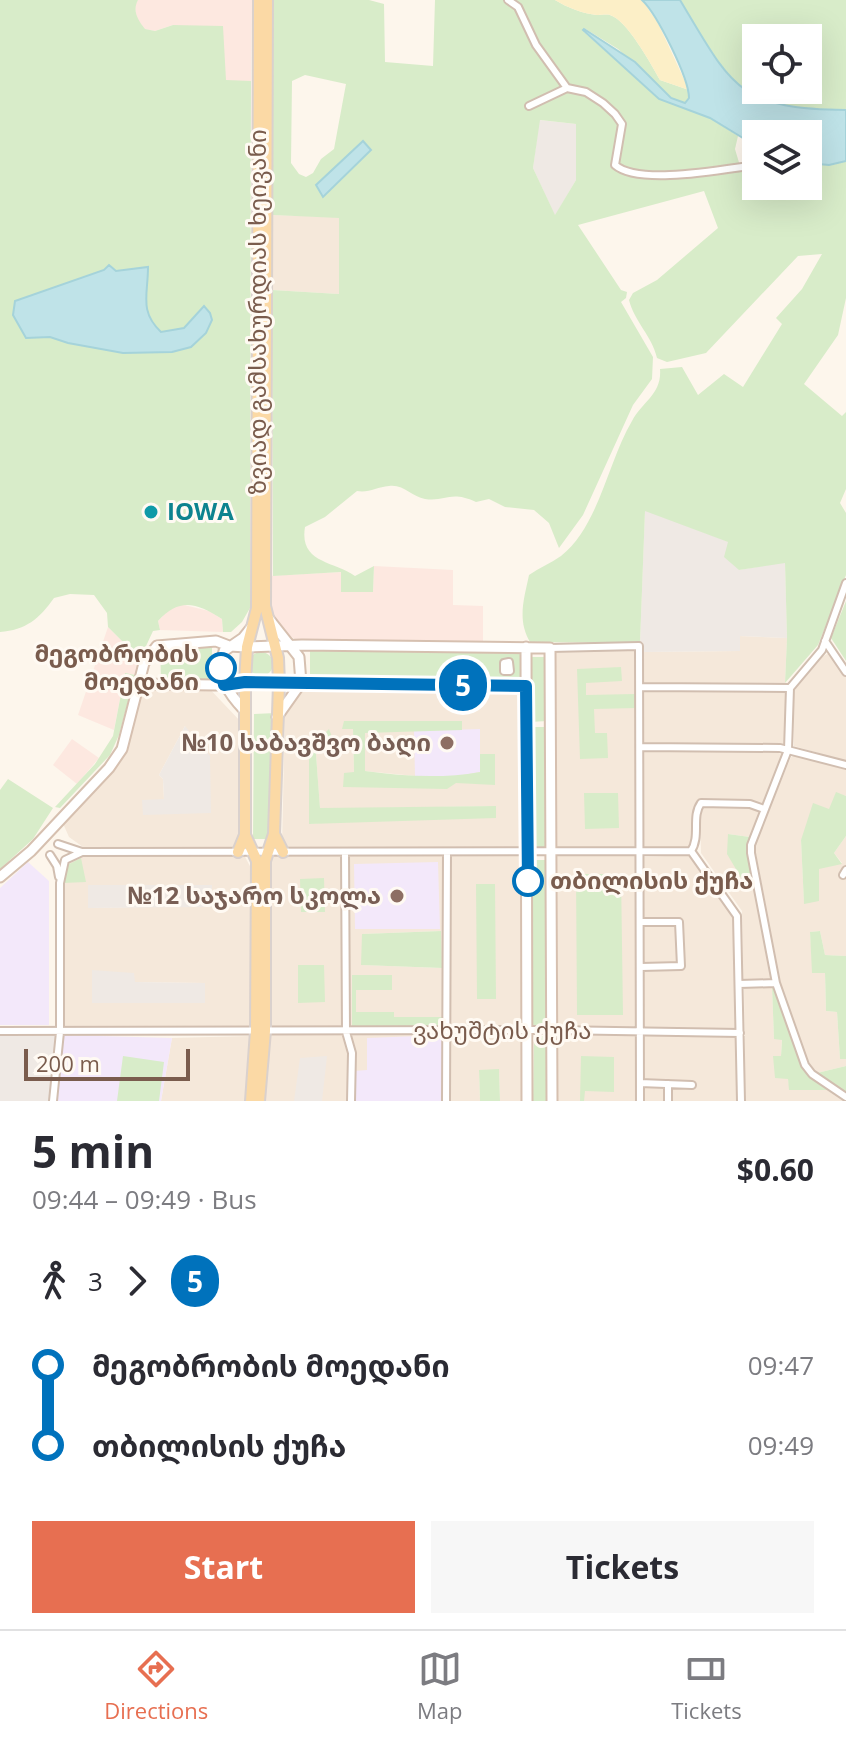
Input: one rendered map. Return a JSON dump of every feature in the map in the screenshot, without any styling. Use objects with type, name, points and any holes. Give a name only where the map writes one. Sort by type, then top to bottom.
[{"type":"main road","name":"ზვიად გამსახურდიას ხეივანი","points":[[259,0],[267,615],[279,684],[274,834]]},
{"type":"main road","name":"ზვიად გამსახურდიას ხეივანი","points":[[262,340],[267,0]]},
{"type":"main road","name":"ზვიად გამსახურდიას ხეივანი","points":[[245,835],[245,682],[247,647],[257,608],[262,367]]},
{"type":"main road","points":[[267,615],[299,657],[301,683],[277,717]]},
{"type":"main road","points":[[245,711],[224,685],[222,659],[224,651],[243,638],[254,624]]},
{"type":"main road","points":[[0,877],[31,851],[98,781],[122,749],[144,663],[157,646],[216,641],[229,646],[247,647],[550,648],[552,1101]]},
{"type":"main road","points":[[526,647],[527,1101]]},
{"type":"main road","points":[[137,684],[224,685],[245,682],[526,686]]},
{"type":"main road","points":[[259,1101],[265,870],[267,852],[274,834]]},
{"type":"main road","points":[[274,834],[283,852]]},
{"type":"main road","points":[[238,852],[245,835]]},
{"type":"main road","points":[[245,835],[257,861],[260,1031],[251,1101]]},
{"type":"street","points":[[508,0],[518,7],[536,45],[567,88]]},
{"type":"street","points":[[529,106],[567,88],[586,92],[615,114],[622,124],[615,165],[622,170],[660,174],[742,166]]},
{"type":"street","points":[[846,583],[822,650],[790,688],[788,750],[751,845],[776,983],[809,1071],[846,1097]]},
{"type":"street","points":[[825,641],[846,672]]},
{"type":"street","points":[[550,648],[639,646],[640,1101]]},
{"type":"street","points":[[640,687],[790,688]]},
{"type":"street","points":[[640,747],[788,750],[846,765]]},
{"type":"street","points":[[691,851],[697,842],[696,813],[701,803],[750,804],[764,809]]},
{"type":"street","points":[[59,819],[61,845]]},
{"type":"street","points":[[53,1101],[60,1032],[60,883],[68,850],[61,845]]},
{"type":"street","points":[[60,883],[51,849],[61,845],[82,852],[691,851]]},
{"type":"street","points":[[31,851],[66,859],[82,852]]},
{"type":"street","points":[[691,851],[737,916],[741,1101]]},
{"type":"street","points":[[345,852],[346,1032],[352,1053],[351,1101]]},
{"type":"street","points":[[446,1101],[447,852]]},
{"type":"street","points":[[641,922],[679,922],[681,966],[641,967]]},
{"type":"street","points":[[739,984],[776,983]]},
{"type":"street","name":"ვახუშტის ქუჩა","points":[[0,1031],[553,1030],[740,1033]]},
{"type":"street","points":[[640,1083],[692,1085]]},
{"type":"street","points":[[668,1084],[668,1101]]},
{"type":"shaded area","points":[[138,0],[252,0],[251,81],[226,81],[173,25],[155,31],[144,29],[136,19],[135,5]]},
{"type":"shaded area","points":[[539,120],[576,124],[576,180],[555,216],[533,168]]},
{"type":"shaded area","points":[[273,215],[339,217],[339,294],[272,290]]},
{"type":"shaded area","points":[[645,510],[729,542],[739,570],[785,562],[787,638],[740,636],[740,651],[644,652],[643,642],[640,643]]},
{"type":"shaded area","points":[[374,566],[453,570],[453,605],[483,606],[483,643],[299,641],[287,635],[274,621],[267,602],[266,576],[342,572],[341,592],[373,592]]},
{"type":"shaded area","points":[[180,604],[209,611],[222,619],[223,632],[160,630],[158,621],[170,608]]},
{"type":"shaded area","points":[[108,627],[140,659],[135,675],[125,673],[114,730],[78,715]]},
{"type":"shaded area","points":[[739,636],[787,638],[785,683],[644,683],[644,652],[739,651]]},
{"type":"shaded area","points":[[635,648],[638,653],[636,1101],[555,1101],[554,649]]},
{"type":"shaded area","points":[[827,654],[834,654],[846,673],[846,761],[794,746],[793,698],[796,687]]},
{"type":"shaded area","points":[[205,684],[241,722],[240,844],[236,848],[83,847],[69,837],[61,819],[110,771],[139,686]],"holes":[[[185,726],[211,813],[164,800],[163,779],[159,775]]]},
{"type":"shaded area","points":[[307,686],[516,687],[525,696],[526,1101],[500,1101],[499,1070],[479,1070],[480,1101],[443,1101],[443,1036],[367,1070],[353,1101],[262,1101],[266,865],[282,846],[285,714]],"holes":[[[353,728],[461,730],[365,732],[364,771],[452,777],[495,784],[354,773]],[[334,742],[316,754],[320,809],[495,806],[310,824],[309,749]],[[440,931],[441,968],[362,965],[363,934]],[[352,975],[392,990],[356,990],[356,1012],[393,1012],[394,1017],[441,1017],[442,1026],[353,1027]]]},
{"type":"shaded area","points":[[786,687],[786,746],[642,746],[642,688]]},
{"type":"shaded area","points":[[185,726],[210,756],[211,813],[143,815],[142,800],[164,799],[163,779],[159,775]]},
{"type":"shaded area","name":"№10 საბავშვო ბაღი","points":[[480,729],[480,772],[452,777],[415,776],[414,731]]},
{"type":"shaded area","points":[[72,739],[99,758],[77,784],[53,765]]},
{"type":"shaded area","points":[[644,750],[768,751],[783,754],[762,807],[695,804],[695,842],[690,848],[644,848]]},
{"type":"shaded area","points":[[796,755],[846,770],[846,796],[836,793],[830,809],[801,840],[804,903],[818,868],[842,863],[834,853],[846,836],[846,956],[825,955],[820,931],[810,932],[813,973],[825,973],[826,1011],[837,1012],[840,1059],[846,1059],[846,1066],[817,1073],[810,1069],[780,982],[756,854],[756,841],[791,757]]},
{"type":"shaded area","points":[[705,807],[748,807],[760,811],[750,837],[728,834],[753,879],[772,976],[768,981],[743,982],[742,911],[701,853],[700,811]]},
{"type":"shaded area","points":[[84,854],[244,855],[252,870],[253,1024],[249,1029],[65,1029],[61,1026],[62,883],[65,866]],"holes":[[[88,885],[212,906],[89,908]],[[92,971],[134,982],[205,983],[93,1003]]]},
{"type":"shaded area","points":[[691,855],[735,917],[737,1029],[642,1028],[643,857]]},
{"type":"shaded area","points":[[28,862],[49,881],[49,1025],[0,1025],[0,888]]},
{"type":"shaded area","name":"№12 საჯარო სკოლა","points":[[438,862],[440,929],[355,929],[354,864]]},
{"type":"shaded area","points":[[88,885],[212,885],[212,907],[88,908]]},
{"type":"shaded area","points":[[92,970],[134,973],[135,982],[205,983],[205,1003],[92,1003]]},
{"type":"shaded area","points":[[772,987],[774,1039],[782,1039],[781,1056],[774,1056],[788,1079],[790,1090],[832,1090],[843,1097],[843,1101],[745,1101],[744,988]]},
{"type":"shaded area","points":[[64,1035],[172,1038],[161,1101],[55,1101]]},
{"type":"shaded area","points":[[443,1035],[443,1101],[354,1101],[354,1071],[367,1070],[367,1038]]},
{"type":"shaded area","points":[[642,1035],[737,1036],[738,1101],[642,1101]]},
{"type":"shaded area","points":[[0,1036],[57,1036],[50,1101],[0,1101]]},
{"type":"shaded area","points":[[172,1038],[253,1038],[249,1101],[161,1101]]},
{"type":"shaded area","points":[[327,1056],[322,1101],[294,1101],[300,1058]]},
{"type":"green space","points":[[0,0],[138,0],[136,12],[145,29],[155,31],[173,25],[223,26],[226,80],[251,81],[250,608],[242,622],[231,632],[223,632],[222,619],[204,609],[188,605],[173,609],[158,621],[160,630],[153,631],[140,659],[108,627],[107,613],[94,595],[70,594],[54,598],[31,622],[0,632]],"holes":[[[109,266],[116,271],[148,267],[147,310],[161,332],[184,328],[204,307],[172,352],[68,343],[50,337],[29,295],[41,294]]]},
{"type":"green space","points":[[273,0],[369,0],[384,4],[385,62],[433,66],[435,0],[555,0],[586,13],[610,15],[631,34],[660,80],[689,90],[688,102],[682,104],[671,98],[618,49],[584,28],[584,32],[659,99],[710,118],[738,136],[735,149],[742,166],[742,200],[822,200],[822,164],[846,161],[846,298],[838,335],[804,384],[842,416],[846,412],[846,489],[840,503],[846,513],[846,575],[818,645],[785,683],[785,563],[739,570],[724,557],[728,542],[645,511],[640,643],[530,642],[524,626],[524,601],[529,575],[561,556],[585,528],[624,437],[636,414],[658,385],[660,369],[682,367],[698,395],[724,374],[743,387],[782,324],[776,318],[802,289],[822,254],[798,256],[706,353],[667,362],[657,358],[629,300],[633,293],[657,280],[718,228],[704,191],[578,225],[621,290],[627,292],[621,302],[653,357],[652,379],[633,405],[583,515],[559,548],[549,523],[534,510],[505,507],[489,499],[476,502],[460,497],[425,499],[394,486],[357,491],[325,517],[305,527],[307,548],[320,559],[355,576],[374,566],[373,592],[341,592],[341,572],[273,576],[272,290],[339,294],[339,218],[273,215]],"holes":[[[305,75],[346,84],[334,149],[321,159],[313,173],[306,177],[299,174],[291,163],[292,81]],[[540,120],[576,124],[576,180],[555,215],[533,168]]]},
{"type":"green space","points":[[680,0],[846,0],[846,110],[779,104],[822,104],[822,24],[742,24],[742,87],[712,54]]},
{"type":"green space","points":[[846,601],[846,661],[831,638]]},
{"type":"green space","points":[[160,646],[212,646],[212,679],[161,680]]},
{"type":"green space","points":[[310,650],[522,651],[523,683],[310,682]]},
{"type":"green space","points":[[256,652],[266,652],[273,659],[273,669],[266,676],[256,676],[249,669],[249,659]]},
{"type":"green space","points":[[528,657],[547,657],[548,721],[529,722]]},
{"type":"green space","points":[[621,667],[622,681],[586,683],[586,695],[635,694],[636,708],[594,709],[595,733],[607,733],[608,758],[580,759],[577,669]]},
{"type":"green space","points":[[125,673],[135,675],[119,735],[110,755],[60,808],[55,807],[95,764],[113,736]]},
{"type":"green space","points":[[276,713],[272,839],[253,839],[254,714]]},
{"type":"green space","points":[[344,721],[462,721],[462,730],[365,733],[365,771],[451,776],[480,772],[480,754],[495,754],[495,785],[456,783],[447,789],[343,787],[344,773],[354,772],[353,729],[342,729]]},
{"type":"green space","points":[[530,727],[547,727],[548,847],[530,847]]},
{"type":"green space","points":[[329,729],[334,742],[316,754],[320,808],[496,806],[496,818],[309,824],[309,749]]},
{"type":"green space","points":[[8,779],[53,808],[33,839],[0,869],[0,790]]},
{"type":"green space","points":[[836,792],[846,796],[846,836],[834,853],[842,864],[819,869],[819,901],[804,904],[801,840],[813,803],[829,809]]},
{"type":"green space","points":[[584,793],[618,793],[619,828],[585,829]]},
{"type":"green space","points":[[728,834],[750,837],[748,851],[753,879],[743,881],[727,854]]},
{"type":"green space","points":[[81,858],[86,882],[63,883],[67,865]]},
{"type":"green space","points":[[531,860],[548,860],[548,1026],[532,1026]]},
{"type":"green space","points":[[576,874],[621,874],[623,1015],[577,1015]]},
{"type":"green space","points":[[324,878],[325,912],[301,912],[300,879]]},
{"type":"green space","points":[[476,884],[495,884],[496,999],[477,999]]},
{"type":"green space","points":[[441,931],[442,968],[361,965],[362,934]]},
{"type":"green space","points":[[820,931],[825,955],[846,956],[846,1059],[840,1059],[837,1012],[826,1011],[825,973],[812,973],[810,932]]},
{"type":"green space","points":[[298,965],[324,965],[325,1002],[298,1003]]},
{"type":"green space","points":[[352,975],[392,975],[392,990],[356,990],[356,1012],[394,1012],[394,1017],[442,1017],[442,1027],[352,1027]]},
{"type":"green space","points":[[776,986],[809,1075],[832,1090],[789,1090],[788,1079],[775,1078],[773,1056],[781,1056],[782,1040],[774,1039],[772,987]]},
{"type":"green space","points":[[534,1036],[548,1036],[548,1101],[533,1101]]},
{"type":"green space","points":[[123,1056],[164,1062],[159,1101],[117,1101]]},
{"type":"green space","points":[[581,1056],[614,1057],[614,1092],[585,1091],[584,1101],[580,1101]]},
{"type":"green space","points":[[846,1066],[846,1094],[817,1073]]},
{"type":"green space","points":[[499,1069],[500,1101],[480,1101],[479,1070]]},
{"type":"sand","points":[[555,0],[642,0],[658,23],[689,90],[660,80],[638,43],[617,19],[581,12]]},
{"type":"water","points":[[642,0],[680,0],[713,54],[742,87],[742,104],[846,110],[846,161],[822,164],[822,120],[742,120],[742,137],[710,118],[659,99],[583,30],[635,62],[671,98],[685,103],[689,98],[688,89],[678,62]]},
{"type":"water","points":[[363,141],[371,150],[323,197],[316,185]]},
{"type":"water","points":[[109,265],[116,271],[148,267],[147,310],[161,332],[184,328],[204,306],[212,320],[206,333],[191,347],[172,352],[123,353],[50,337],[26,338],[13,315],[15,301],[104,270]]},
{"type":"bus line","name":"5","points":[[221,668],[224,685],[245,682],[526,686],[528,881]]},
{"type":"place","name":"IOWA","points":[[151,512]]},
{"type":"place","name":"მეგობრობის მოედანი","points":[[221,668]]},
{"type":"place","name":"№10 საბავშვო ბაღი","points":[[447,743]]},
{"type":"place","name":"თბილისის ქუჩა","points":[[528,881]]},
{"type":"place","name":"№12 საჯარო სკოლა","points":[[397,896]]}]
